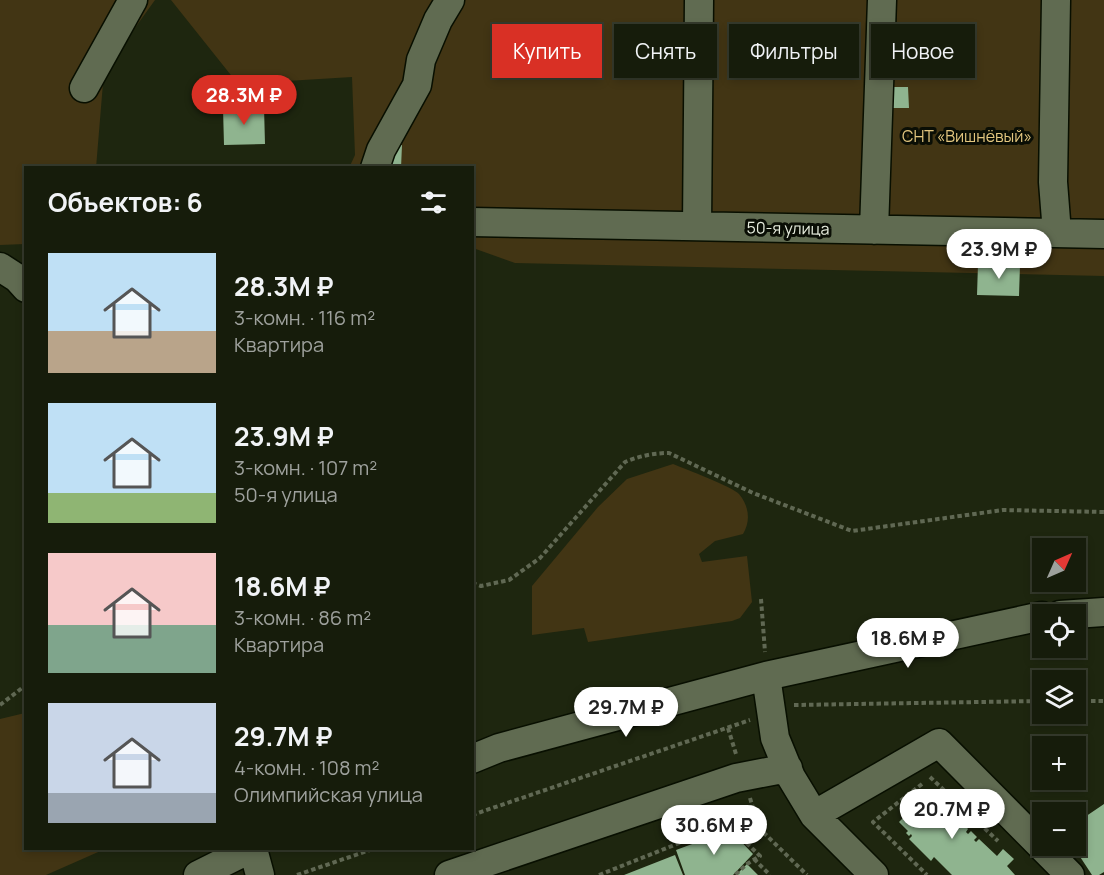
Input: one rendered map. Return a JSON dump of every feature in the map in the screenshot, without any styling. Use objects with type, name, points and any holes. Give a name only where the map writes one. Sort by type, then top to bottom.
[{"type":"street","points":[[84,88],[133,0]]},
{"type":"street","points":[[376,166],[381,150],[417,85],[421,60],[438,20],[450,0]]},
{"type":"street","points":[[697,226],[699,0]]},
{"type":"street","points":[[874,230],[882,0]]},
{"type":"street","points":[[1056,0],[1053,182],[1057,233]]},
{"type":"street","name":"50-я улица","points":[[474,222],[1104,234]]},
{"type":"street","points":[[0,267],[17,278],[24,286]]},
{"type":"street","points":[[1086,613],[1104,612]]},
{"type":"street","points":[[474,758],[499,748],[766,676],[1032,618]]},
{"type":"street","points":[[766,676],[775,738],[791,777],[814,815],[874,875]]},
{"type":"street","points":[[814,815],[939,742],[1070,875]]},
{"type":"street","points":[[449,875],[736,778],[788,768]]},
{"type":"street","points":[[198,875],[249,850]]},
{"type":"street","points":[[251,850],[260,875]]},
{"type":"path","points":[[474,584],[481,586],[509,580],[540,558],[625,462],[657,453],[669,453],[753,493],[852,531],[1003,510],[1104,512]]},
{"type":"path","points":[[761,599],[766,676]]},
{"type":"path","points":[[0,705],[24,687]]},
{"type":"path","points":[[1086,701],[1104,701]]},
{"type":"path","points":[[728,728],[759,828],[807,875]]},
{"type":"path","points":[[927,875],[873,822],[931,777],[996,838]]},
{"type":"path","points":[[599,875],[727,824],[760,856],[735,875]]},
{"type":"path","points":[[297,875],[370,850]]},
{"type":"path","points":[[754,859],[770,875]]},
{"type":"green space","points":[[0,0],[155,0],[104,71],[96,166],[24,166],[24,244],[0,245]]},
{"type":"green space","name":"СНТ «Вишнёвый»","points":[[171,0],[1104,0],[1104,276],[515,263],[474,248],[474,166],[350,166],[355,155],[352,77],[238,84]]},
{"type":"green space","points":[[673,464],[735,491],[745,503],[748,519],[743,534],[715,541],[699,554],[702,562],[747,556],[752,602],[740,618],[588,642],[584,628],[532,635],[532,586],[598,507],[627,479]]},
{"type":"green space","points":[[24,713],[24,850],[103,850],[46,875],[0,875],[0,719]]},
{"type":"building","points":[[889,87],[908,87],[909,108],[889,108]]},
{"type":"building","points":[[264,107],[265,144],[224,145],[223,108]]},
{"type":"building","points":[[388,144],[402,145],[401,166],[387,166]]},
{"type":"building","points":[[978,264],[1020,265],[1019,296],[977,295]]},
{"type":"building","points":[[928,793],[935,801],[937,798],[949,808],[955,801],[966,811],[959,818],[968,829],[966,832],[968,834],[971,831],[977,837],[974,840],[976,842],[979,839],[997,856],[1003,849],[1014,859],[1007,866],[1015,875],[952,875],[934,857],[931,861],[909,839],[911,834],[909,836],[906,833],[908,831],[899,822]]},
{"type":"building","points":[[1104,804],[1104,872],[1099,875],[1092,875],[1080,856],[1086,856],[1086,816]]},
{"type":"building","points":[[730,830],[753,854],[733,875],[685,875],[676,850]]},
{"type":"building","points":[[675,855],[683,875],[624,875]]},
{"type":"building","points":[[747,864],[758,875],[736,875]]}]
